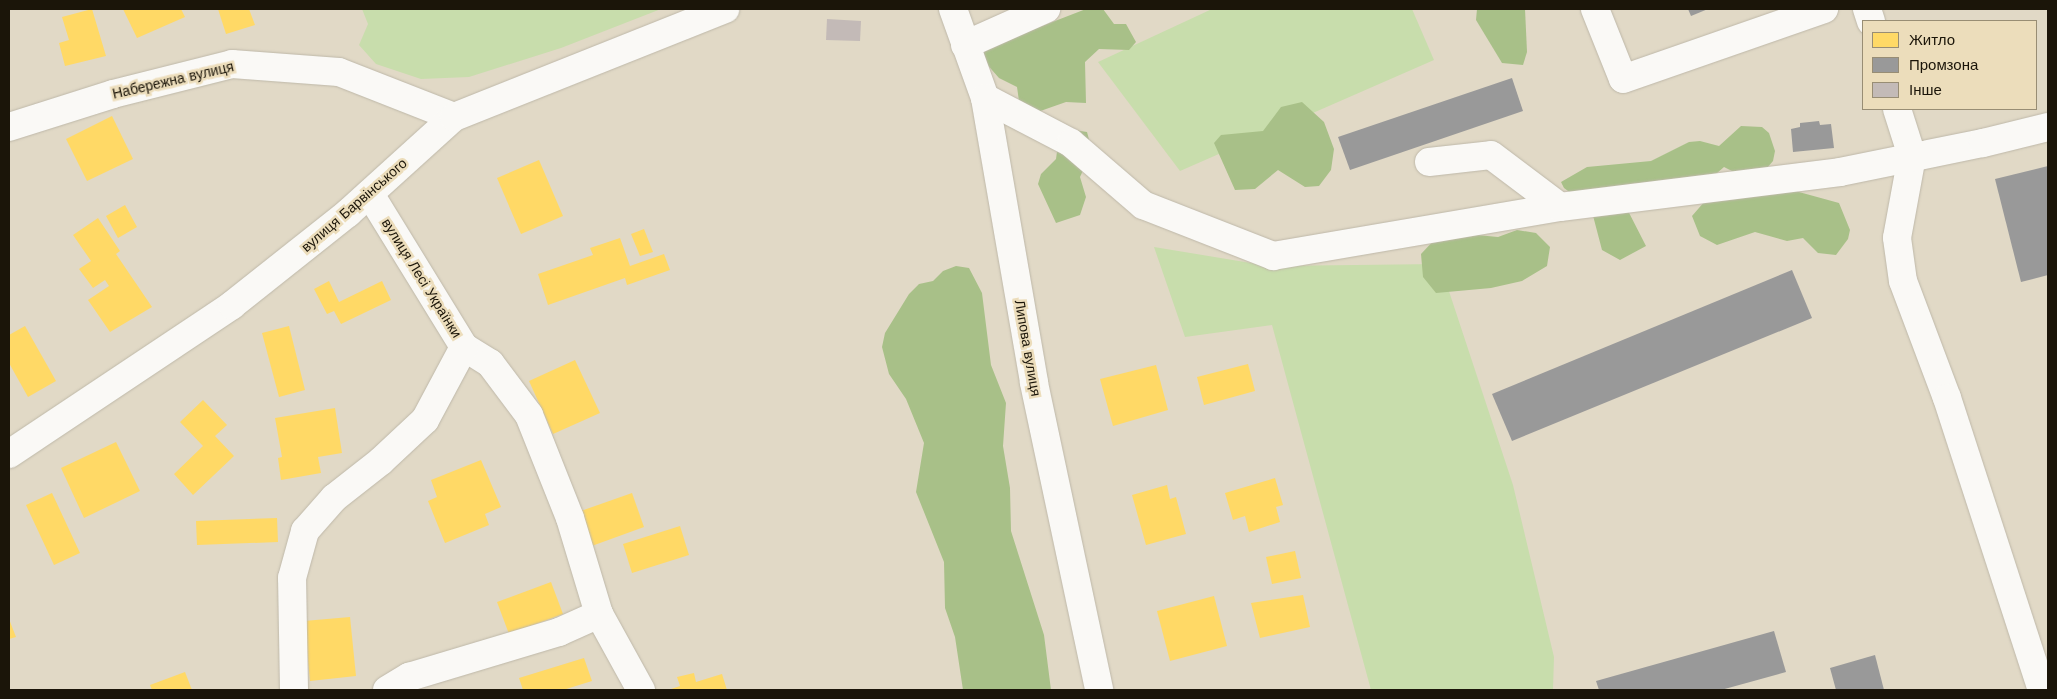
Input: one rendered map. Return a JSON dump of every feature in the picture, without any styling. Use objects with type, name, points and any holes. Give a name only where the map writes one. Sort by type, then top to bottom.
[{"type":"street","name":"вулиця Барвінського","points":[[9,454],[232,305],[370,194],[454,117],[726,9]]},
{"type":"street","name":"Липова вулиця","points":[[952,9],[985,98],[1034,383],[1099,690]]},
{"type":"street","points":[[965,45],[1046,9]]},
{"type":"street","points":[[1595,9],[1623,78],[1824,9]]},
{"type":"street","name":"Набережна вулиця","points":[[9,127],[113,94],[232,64],[339,72],[454,117]]},
{"type":"street","points":[[985,98],[1071,143],[1143,205],[1273,256],[1560,207],[1840,172],[1912,156],[1984,144],[2048,127]]},
{"type":"street","points":[[1897,110],[1912,156],[1897,238],[1903,281],[1947,398],[2042,690]]},
{"type":"street","points":[[1429,162],[1491,155],[1560,207]]},
{"type":"street","name":"вулиця Лесі Українки","points":[[294,690],[292,578],[305,530],[334,498],[381,461],[425,420],[464,347],[370,194]]},
{"type":"street","points":[[464,347],[490,363],[529,415],[570,518],[599,614],[641,690]]},
{"type":"street","points":[[387,690],[409,677],[559,632],[599,614]]},
{"type":"green space","points":[[362,9],[661,9],[561,48],[469,77],[421,79],[376,64],[359,45],[368,24]]},
{"type":"green space","points":[[1086,9],[1103,9],[1114,24],[1126,24],[1136,42],[1129,50],[1099,49],[1085,62],[1086,103],[1066,102],[1029,115],[1020,108],[1017,87],[999,78],[984,61],[983,41],[1024,33]]},
{"type":"green space","points":[[1212,9],[1412,9],[1434,60],[1180,171],[1098,62]]},
{"type":"green space","points":[[1477,9],[1525,9],[1527,52],[1523,65],[1502,63],[1476,20]]},
{"type":"green space","points":[[1302,102],[1324,122],[1334,149],[1331,170],[1319,186],[1305,187],[1278,170],[1255,189],[1235,190],[1214,143],[1221,135],[1263,131],[1281,107]]},
{"type":"green space","points":[[1741,126],[1762,127],[1769,133],[1775,151],[1773,161],[1767,168],[1736,173],[1724,167],[1694,193],[1666,181],[1628,184],[1623,201],[1646,246],[1620,260],[1602,250],[1591,208],[1564,188],[1561,182],[1587,167],[1651,161],[1689,142],[1700,141],[1719,146]]},
{"type":"green space","points":[[1067,129],[1087,132],[1092,151],[1080,177],[1086,197],[1080,215],[1056,223],[1038,184],[1041,174],[1056,159],[1059,137]]},
{"type":"green space","points":[[1770,184],[1839,203],[1850,230],[1848,239],[1836,255],[1818,253],[1803,238],[1787,241],[1755,232],[1717,245],[1700,236],[1692,216],[1705,201]]},
{"type":"green space","points":[[1517,230],[1536,233],[1550,247],[1547,266],[1522,281],[1491,288],[1436,293],[1423,277],[1421,254],[1436,238],[1456,233],[1498,237]]},
{"type":"green space","points":[[1154,247],[1269,266],[1440,264],[1513,485],[1554,657],[1553,690],[1371,690],[1272,325],[1185,337]]},
{"type":"green space","points":[[956,266],[969,268],[982,293],[991,365],[1006,403],[1003,446],[1010,488],[1011,531],[1044,635],[1051,690],[963,690],[955,637],[945,608],[944,562],[916,492],[924,443],[906,399],[889,374],[882,347],[885,333],[909,294],[919,284],[933,281],[943,271]]},
{"type":"building: Житло","points":[[92,9],[106,56],[65,66],[59,43],[69,40],[62,17]]},
{"type":"building: Житло","points":[[123,9],[181,9],[185,17],[137,38]]},
{"type":"building: Житло","points":[[218,9],[249,9],[255,25],[226,34]]},
{"type":"building: Житло","points":[[112,116],[133,159],[87,181],[66,139]]},
{"type":"building: Житло","points":[[539,160],[563,216],[521,234],[497,178]]},
{"type":"building: Житло","points":[[125,205],[137,227],[118,238],[106,216]]},
{"type":"building: Житло","points":[[98,218],[120,251],[116,254],[152,307],[110,332],[88,300],[109,286],[105,280],[93,288],[79,269],[91,261],[73,235]]},
{"type":"building: Житло","points":[[644,229],[653,252],[640,256],[631,234]]},
{"type":"building: Житло","points":[[620,238],[630,266],[664,254],[670,270],[627,285],[625,278],[548,305],[538,274],[593,255],[590,248]]},
{"type":"building: Житло","points":[[329,281],[339,302],[382,281],[391,300],[341,324],[334,311],[327,314],[314,289]]},
{"type":"building: Житло","points":[[25,326],[56,381],[28,397],[9,363],[9,335]]},
{"type":"building: Житло","points":[[289,326],[305,390],[279,397],[262,333]]},
{"type":"building: Житло","points":[[575,360],[600,413],[553,434],[529,381]]},
{"type":"building: Житло","points":[[1248,364],[1255,391],[1204,405],[1197,377]]},
{"type":"building: Житло","points":[[1156,365],[1168,410],[1113,426],[1100,379]]},
{"type":"building: Житло","points":[[203,400],[227,425],[215,436],[234,456],[193,495],[174,474],[203,446],[180,422]]},
{"type":"building: Житло","points":[[335,408],[342,453],[318,457],[321,473],[281,480],[278,458],[282,457],[275,418]]},
{"type":"building: Житло","points":[[116,442],[140,491],[84,518],[61,468]]},
{"type":"building: Житло","points":[[481,460],[501,507],[485,514],[489,525],[445,543],[428,501],[437,497],[431,480]]},
{"type":"building: Житло","points":[[1275,478],[1283,505],[1276,507],[1280,522],[1249,532],[1245,516],[1233,520],[1225,493]]},
{"type":"building: Житло","points":[[1167,485],[1170,499],[1176,497],[1186,534],[1146,545],[1132,495]]},
{"type":"building: Житло","points":[[52,493],[80,553],[54,565],[26,505]]},
{"type":"building: Житло","points":[[632,493],[644,527],[589,547],[578,512]]},
{"type":"building: Житло","points":[[277,518],[278,542],[197,545],[196,521]]},
{"type":"building: Житло","points":[[680,526],[689,555],[632,573],[623,544]]},
{"type":"building: Житло","points":[[1295,551],[1301,578],[1272,584],[1266,557]]},
{"type":"building: Житло","points":[[551,582],[563,614],[509,634],[497,602]]},
{"type":"building: Житло","points":[[1303,595],[1310,627],[1260,638],[1251,603]]},
{"type":"building: Житло","points":[[1214,596],[1227,646],[1170,661],[1157,611]]},
{"type":"building: Житло","points":[[350,617],[356,676],[310,681],[304,621]]},
{"type":"building: Житло","points":[[9,619],[16,637],[9,639]]},
{"type":"building: Житло","points":[[584,658],[592,681],[563,690],[523,690],[519,678]]},
{"type":"building: Житло","points":[[185,672],[192,690],[152,690],[150,685]]},
{"type":"building: Житло","points":[[694,673],[696,682],[722,674],[727,690],[668,690],[680,686],[677,677]]},
{"type":"building: Промзона","points":[[1688,9],[1708,9],[1691,16]]},
{"type":"building: Промзона","points":[[1512,78],[1523,111],[1350,170],[1338,137]]},
{"type":"building: Промзона","points":[[1819,121],[1820,125],[1831,124],[1834,148],[1793,152],[1791,129],[1800,127],[1800,123]]},
{"type":"building: Промзона","points":[[2048,166],[2048,275],[2021,282],[1995,179]]},
{"type":"building: Промзона","points":[[1792,270],[1812,318],[1512,441],[1492,394]]},
{"type":"building: Промзона","points":[[1774,631],[1786,672],[1721,690],[1599,690],[1596,681]]},
{"type":"building: Промзона","points":[[1875,655],[1884,690],[1836,690],[1830,668]]},
{"type":"building: Інше","points":[[827,19],[861,21],[860,41],[826,40]]}]
